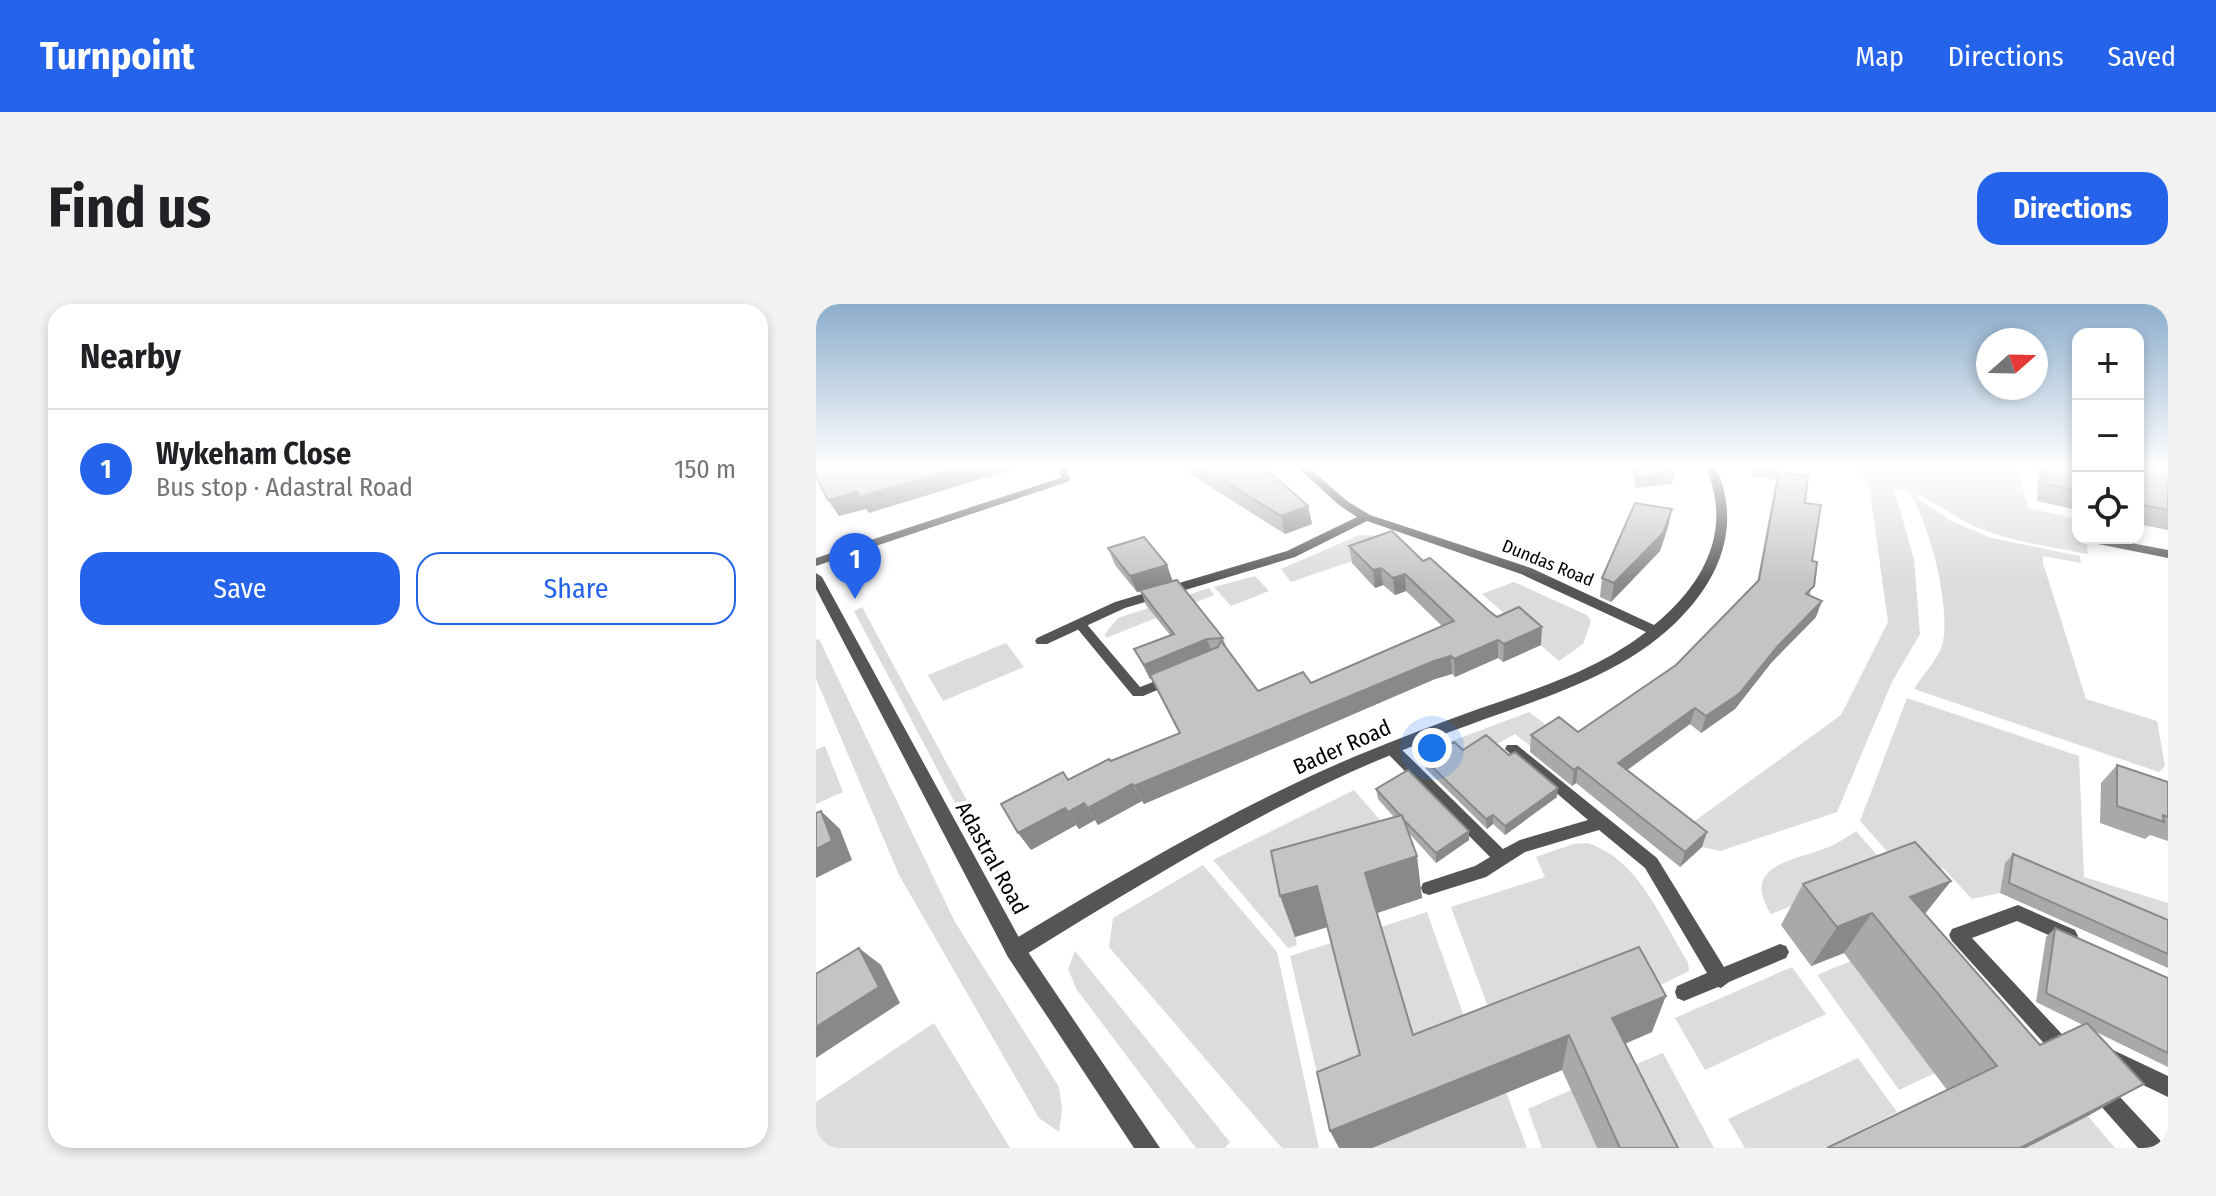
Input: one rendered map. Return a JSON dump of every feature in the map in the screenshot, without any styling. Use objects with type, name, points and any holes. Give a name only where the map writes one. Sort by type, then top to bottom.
[{"type":"street","points":[[816,562],[972,505]]},
{"type":"street","name":"Dundas Road","points":[[1349,505],[1366,517],[1526,571],[1657,632]]},
{"type":"street","name":"Bader Road","points":[[1015,950],[1272,804],[1391,748],[1575,678],[1657,632],[1688,603],[1715,557],[1723,530],[1723,505]]},
{"type":"street","points":[[1042,641],[1120,605],[1291,554],[1366,517]]},
{"type":"street","points":[[2098,544],[2100,555]]},
{"type":"street","points":[[2121,544],[2168,554]]},
{"type":"street","name":"Adastral Road","points":[[816,577],[1015,950],[1139,1145]]},
{"type":"lane","points":[[1080,624],[1138,693],[1178,676]]},
{"type":"lane","points":[[1391,748],[1502,858]]},
{"type":"lane","points":[[1512,749],[1651,863],[1721,979]]},
{"type":"lane","points":[[1429,888],[1480,872],[1520,847],[1603,822]]},
{"type":"lane","points":[[2086,943],[2018,913],[1958,935],[2152,1148]]},
{"type":"lane","points":[[1684,992],[1780,952]]},
{"type":"lane","points":[[2041,1025],[2168,1087]]},
{"type":"shaded area","points":[[1872,505],[1899,505],[1914,559],[1920,634],[1892,682],[1837,812],[1720,851],[1702,847],[1681,831],[1841,715],[1888,622]]},
{"type":"shaded area","points":[[1916,505],[1928,505],[1951,521],[1992,538],[2080,556],[2081,563],[2043,556],[2043,563],[2086,699],[2157,721],[2165,766],[2159,772],[1914,689],[1938,654],[1944,626],[1937,565]]},
{"type":"shaded area","points":[[1938,505],[2027,505],[2072,518],[2072,544],[2087,544],[2088,554],[2033,544],[1967,523]]},
{"type":"shaded area","points":[[1359,535],[1383,536],[1405,543],[1291,582],[1281,569]]},
{"type":"shaded area","points":[[1255,576],[1269,591],[1231,606],[1214,587]]},
{"type":"shaded area","points":[[1514,582],[1587,615],[1591,621],[1583,644],[1559,661],[1482,594]]},
{"type":"shaded area","points":[[1209,588],[1214,595],[1106,638],[1105,634],[1118,618]]},
{"type":"shaded area","points":[[862,607],[1016,891],[1004,888],[995,879],[854,611]]},
{"type":"shaded area","points":[[819,639],[955,922],[1059,1087],[1062,1110],[1059,1132],[1039,1118],[899,875],[816,679],[816,640]]},
{"type":"shaded area","points":[[1006,643],[1024,667],[943,701],[928,675]]},
{"type":"shaded area","points":[[1907,698],[2079,756],[2084,877],[2168,903],[2168,933],[2005,864],[2000,893],[1972,899],[1943,868],[1912,879],[1860,821]]},
{"type":"shaded area","points":[[1529,712],[1558,734],[1534,749],[1515,734],[1490,748],[1426,762],[1428,750]]},
{"type":"shaded area","points":[[825,746],[843,792],[816,804],[816,750]]},
{"type":"shaded area","points":[[1354,790],[1405,849],[1287,893],[1297,945],[1288,948],[1213,860]]},
{"type":"shaded area","points":[[1856,831],[1888,868],[1771,914],[1763,897],[1762,884],[1766,875],[1787,861],[1829,847]]},
{"type":"shaded area","points":[[1587,843],[1605,851],[1634,876],[1658,909],[1688,962],[1689,971],[1634,998],[1499,1037],[1451,907],[1545,877],[1536,857],[1573,844]]},
{"type":"shaded area","points":[[1203,865],[1277,952],[1319,1148],[1282,1148],[1109,947],[1113,918]]},
{"type":"shaded area","points":[[1427,912],[1467,1025],[1413,1046],[1378,928]]},
{"type":"shaded area","points":[[1334,942],[1366,1068],[1320,1086],[1290,956]]},
{"type":"shaded area","points":[[1075,951],[1230,1142],[1225,1148],[1196,1148],[1077,990],[1068,969]]},
{"type":"shaded area","points":[[1865,955],[1856,969],[1935,1073],[1899,1090],[1817,975]]},
{"type":"shaded area","points":[[1792,967],[1826,1014],[1705,1070],[1675,1018]]},
{"type":"shaded area","points":[[934,1023],[1010,1148],[816,1148],[816,1102]]},
{"type":"shaded area","points":[[1663,1053],[1714,1148],[1648,1148],[1612,1074]]},
{"type":"shaded area","points":[[1858,1058],[1897,1112],[1825,1148],[1745,1148],[1728,1119]]},
{"type":"shaded area","points":[[1571,1090],[1597,1148],[1542,1148],[1528,1109]]},
{"type":"shaded area","points":[[1506,1092],[1527,1148],[1372,1148]]},
{"type":"shaded area","points":[[2088,1116],[2115,1148],[2026,1148]]},
{"type":"building","points":[[1264,505],[1308,506],[1281,516]]},
{"type":"building","points":[[1634,505],[1672,509],[1663,533],[1614,583],[1602,578]]},
{"type":"building","points":[[1773,505],[1821,505],[1812,561],[1817,562],[1814,586],[1806,594],[1822,601],[1777,647],[1740,693],[1706,716],[1695,708],[1618,763],[1707,832],[1685,852],[1578,767],[1574,770],[1531,735],[1559,717],[1578,732],[1676,665],[1759,580]]},
{"type":"building","points":[[2145,505],[2168,505],[2168,510]]},
{"type":"building","points":[[1392,531],[1423,561],[1430,558],[1497,617],[1519,607],[1542,627],[1504,644],[1498,640],[1454,659],[1451,656],[1434,661],[1134,786],[1132,784],[1088,808],[1084,803],[1068,812],[1065,808],[1018,833],[1001,804],[1063,772],[1068,780],[1109,759],[1111,761],[1180,733],[1150,675],[1218,647],[1221,641],[1258,691],[1303,672],[1311,683],[1454,621],[1405,574],[1393,578],[1381,568],[1373,570],[1349,546]]},
{"type":"building","points":[[1144,537],[1167,565],[1130,576],[1108,548]]},
{"type":"building","points":[[1177,580],[1223,638],[1207,639],[1144,665],[1134,649],[1174,634],[1140,590]]},
{"type":"building","points":[[1486,735],[1509,755],[1515,752],[1558,788],[1505,826],[1493,815],[1486,819],[1425,760],[1454,742],[1463,750]]},
{"type":"building","points":[[2117,765],[2168,782],[2168,817],[2163,815],[2164,822],[2117,806]]},
{"type":"building","points":[[1408,770],[1469,831],[1436,853],[1376,789]]},
{"type":"building","points":[[821,811],[832,841],[816,849],[816,813]]},
{"type":"building","points":[[1402,815],[1417,856],[1365,873],[1413,1035],[1639,947],[1666,996],[1612,1018],[1678,1148],[1620,1148],[1569,1035],[1330,1131],[1317,1072],[1360,1055],[1317,886],[1280,896],[1271,851]]},
{"type":"building","points":[[1915,842],[1951,881],[1910,897],[2040,1045],[2087,1023],[2144,1084],[2020,1148],[1827,1148],[1997,1066],[1872,913],[1837,927],[1803,884]]},
{"type":"building","points":[[2013,854],[2168,920],[2168,954],[2009,883]]},
{"type":"building","points":[[2055,928],[2168,978],[2168,1053],[2046,993]]},
{"type":"building","points":[[859,948],[879,987],[816,1027],[816,974]]},
{"type":"place","name":"Wykeham Close","points":[[855,599]]}]
